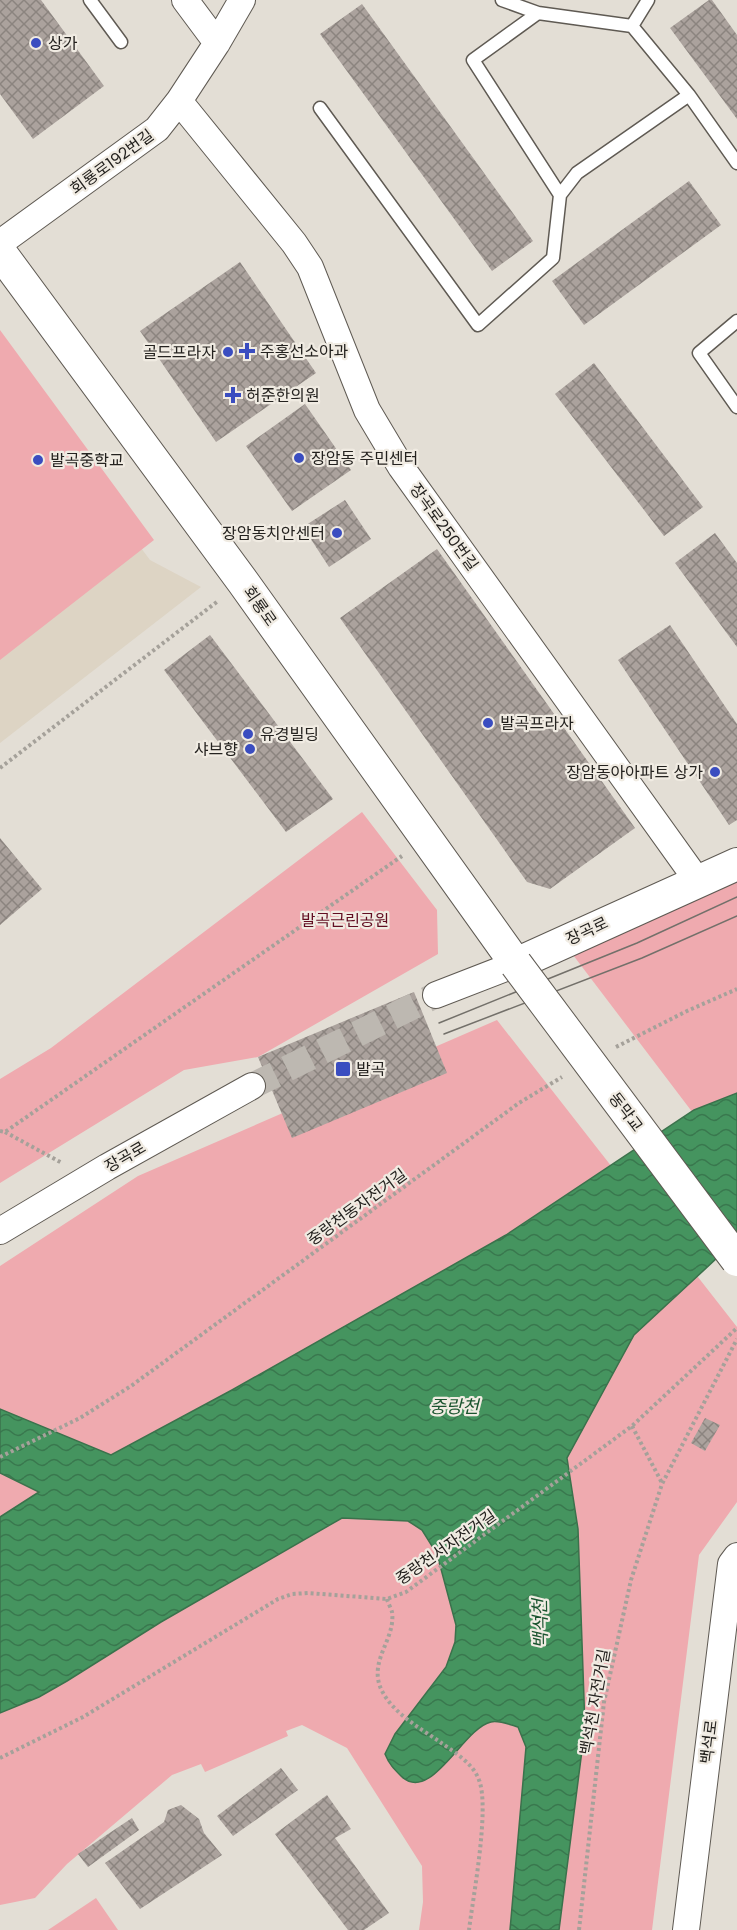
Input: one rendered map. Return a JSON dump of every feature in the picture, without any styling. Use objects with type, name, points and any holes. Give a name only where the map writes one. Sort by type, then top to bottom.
[{"type":"street","points":[[185,0],[217,43]]},
{"type":"street","name":"회룡로192번길","points":[[0,243],[157,129],[217,43],[242,0]]},
{"type":"street","name":"장곡로250번길","points":[[179,100],[294,243],[310,267],[367,410],[401,467],[697,880]]},
{"type":"street","name":"회룡로","points":[[0,252],[243,582],[516,964]]},
{"type":"street","name":"장곡로","points":[[436,996],[516,964],[697,880],[737,864]]},
{"type":"street","name":"동막교","points":[[516,964],[737,1260]]},
{"type":"street","name":"장곡로","points":[[0,1231],[218,1103],[252,1086]]},
{"type":"street","name":"백석로","points":[[686,1930],[731,1564],[737,1556]]},
{"type":"lane","points":[[90,0],[121,42]]},
{"type":"lane","points":[[502,0],[538,13],[632,26],[689,95],[737,163]]},
{"type":"lane","points":[[632,26],[648,0]]},
{"type":"lane","points":[[538,13],[473,60],[560,195]]},
{"type":"lane","points":[[321,108],[478,325],[553,258],[560,195],[577,173],[689,95]]},
{"type":"lane","points":[[737,321],[699,353],[737,407]]},
{"type":"path","points":[[0,768],[243,582]]},
{"type":"path","points":[[88,1178],[2,1131],[426,840]]},
{"type":"path","points":[[613,1049],[687,1011],[737,989]]},
{"type":"path","name":"중랑천동자전거길","points":[[0,1457],[80,1418],[131,1386],[519,1103],[563,1076]]},
{"type":"path","name":"중랑천서자전거길","points":[[0,1758],[83,1717],[278,1599],[292,1594],[308,1593],[387,1599],[406,1592],[632,1426],[737,1328]]},
{"type":"path","name":"백석천 자전거길","points":[[579,1930],[604,1702],[631,1580],[662,1484],[737,1339]]},
{"type":"path","points":[[632,1426],[662,1484]]},
{"type":"path","points":[[387,1599],[392,1611],[391,1623],[381,1652],[378,1678],[382,1690],[390,1703],[403,1716],[462,1758],[479,1779],[482,1807],[469,1930]]},
{"type":"shaded area","name":"발곡중학교","points":[[0,360],[150,560],[201,587],[0,743]]},
{"type":"green space","name":"발곡중학교","points":[[0,330],[154,540],[0,660]]},
{"type":"green space","name":"발곡근린공원","points":[[362,812],[437,910],[438,954],[258,1057],[184,1070],[0,1183],[0,1079],[51,1048]]},
{"type":"green space","points":[[737,877],[737,1171],[567,947]]},
{"type":"green space","points":[[497,1020],[737,1327],[737,1502],[699,1555],[652,1930],[419,1930],[423,1902],[422,1866],[347,1748],[302,1725],[286,1731],[288,1736],[205,1772],[201,1764],[172,1775],[67,1864],[35,1898],[0,1905],[0,1266],[138,1176]]},
{"type":"green space","points":[[96,1898],[118,1930],[48,1930]]},
{"type":"water","name":"중랑천","points":[[737,1093],[737,1249],[717,1258],[634,1335],[567,1458],[578,1529],[585,1727],[559,1930],[510,1930],[526,1747],[518,1727],[491,1722],[480,1727],[447,1762],[424,1781],[412,1782],[401,1776],[385,1754],[395,1734],[446,1667],[455,1642],[456,1625],[437,1554],[422,1530],[408,1521],[342,1518],[161,1622],[39,1697],[0,1713],[0,1517],[39,1492],[0,1473],[0,1409],[111,1455],[232,1390],[506,1235],[694,1110]]},
{"type":"building","name":"상가","points":[[0,0],[41,0],[104,86],[33,139],[0,94]]},
{"type":"building","points":[[712,0],[737,35],[737,119],[670,28]]},
{"type":"building","points":[[362,4],[533,241],[492,271],[320,34]]},
{"type":"building","points":[[689,181],[721,225],[584,325],[552,281]]},
{"type":"building","name":"골드프라자","points":[[240,262],[316,373],[216,442],[140,331]]},
{"type":"building","points":[[594,363],[703,507],[664,536],[555,394]]},
{"type":"building","name":"장암동 주민센터","points":[[305,404],[351,470],[292,511],[246,446]]},
{"type":"building","name":"장암동치안센터","points":[[345,500],[371,539],[329,567],[303,527]]},
{"type":"building","points":[[715,533],[737,563],[737,647],[675,563]]},
{"type":"building","name":"발곡프라자","points":[[437,549],[635,828],[550,889],[527,882],[340,618]]},
{"type":"building","name":"장암동아아파트 상가","points":[[670,625],[737,724],[737,820],[729,825],[618,660]]},
{"type":"building","name":"유경빌딩","points":[[210,635],[333,799],[286,832],[164,670]]},
{"type":"building","points":[[0,838],[42,889],[0,925]]},
{"type":"building","points":[[414,992],[447,1073],[292,1138],[258,1057]]},
{"type":"building","points":[[705,1418],[720,1425],[705,1451],[691,1443]]},
{"type":"building","points":[[281,1768],[298,1790],[233,1836],[217,1816]]},
{"type":"building","points":[[327,1795],[351,1829],[335,1838],[389,1913],[364,1930],[348,1930],[275,1834]]},
{"type":"building","points":[[181,1805],[199,1819],[204,1833],[222,1855],[140,1909],[105,1863],[164,1822],[168,1810]]},
{"type":"building","points":[[132,1818],[139,1830],[88,1867],[78,1854]]},
{"type":"tunnel","points":[[252,1086],[436,995]]},
{"type":"tram line","points":[[439,1023],[637,943],[737,897]]},
{"type":"tram line","points":[[444,1034],[642,958],[737,916]]},
{"type":"place","name":"상가","points":[[36,43]]},
{"type":"place","name":"주홍선소아과","points":[[247,351]]},
{"type":"place","name":"골드프라자","points":[[228,352]]},
{"type":"place","name":"허준한의원","points":[[233,395]]},
{"type":"place","name":"장암동 주민센터","points":[[299,458]]},
{"type":"place","name":"발곡중학교","points":[[38,460]]},
{"type":"place","name":"장암동치안센터","points":[[337,533]]},
{"type":"place","name":"발곡프라자","points":[[488,723]]},
{"type":"place","name":"유경빌딩","points":[[248,734]]},
{"type":"place","name":"샤브향","points":[[250,749]]},
{"type":"place","name":"장암동아아파트 상가","points":[[715,772]]},
{"type":"place","name":"발곡","points":[[343,1069]]},
{"type":"water label","name":"백석천","points":[[540,1624]]}]
